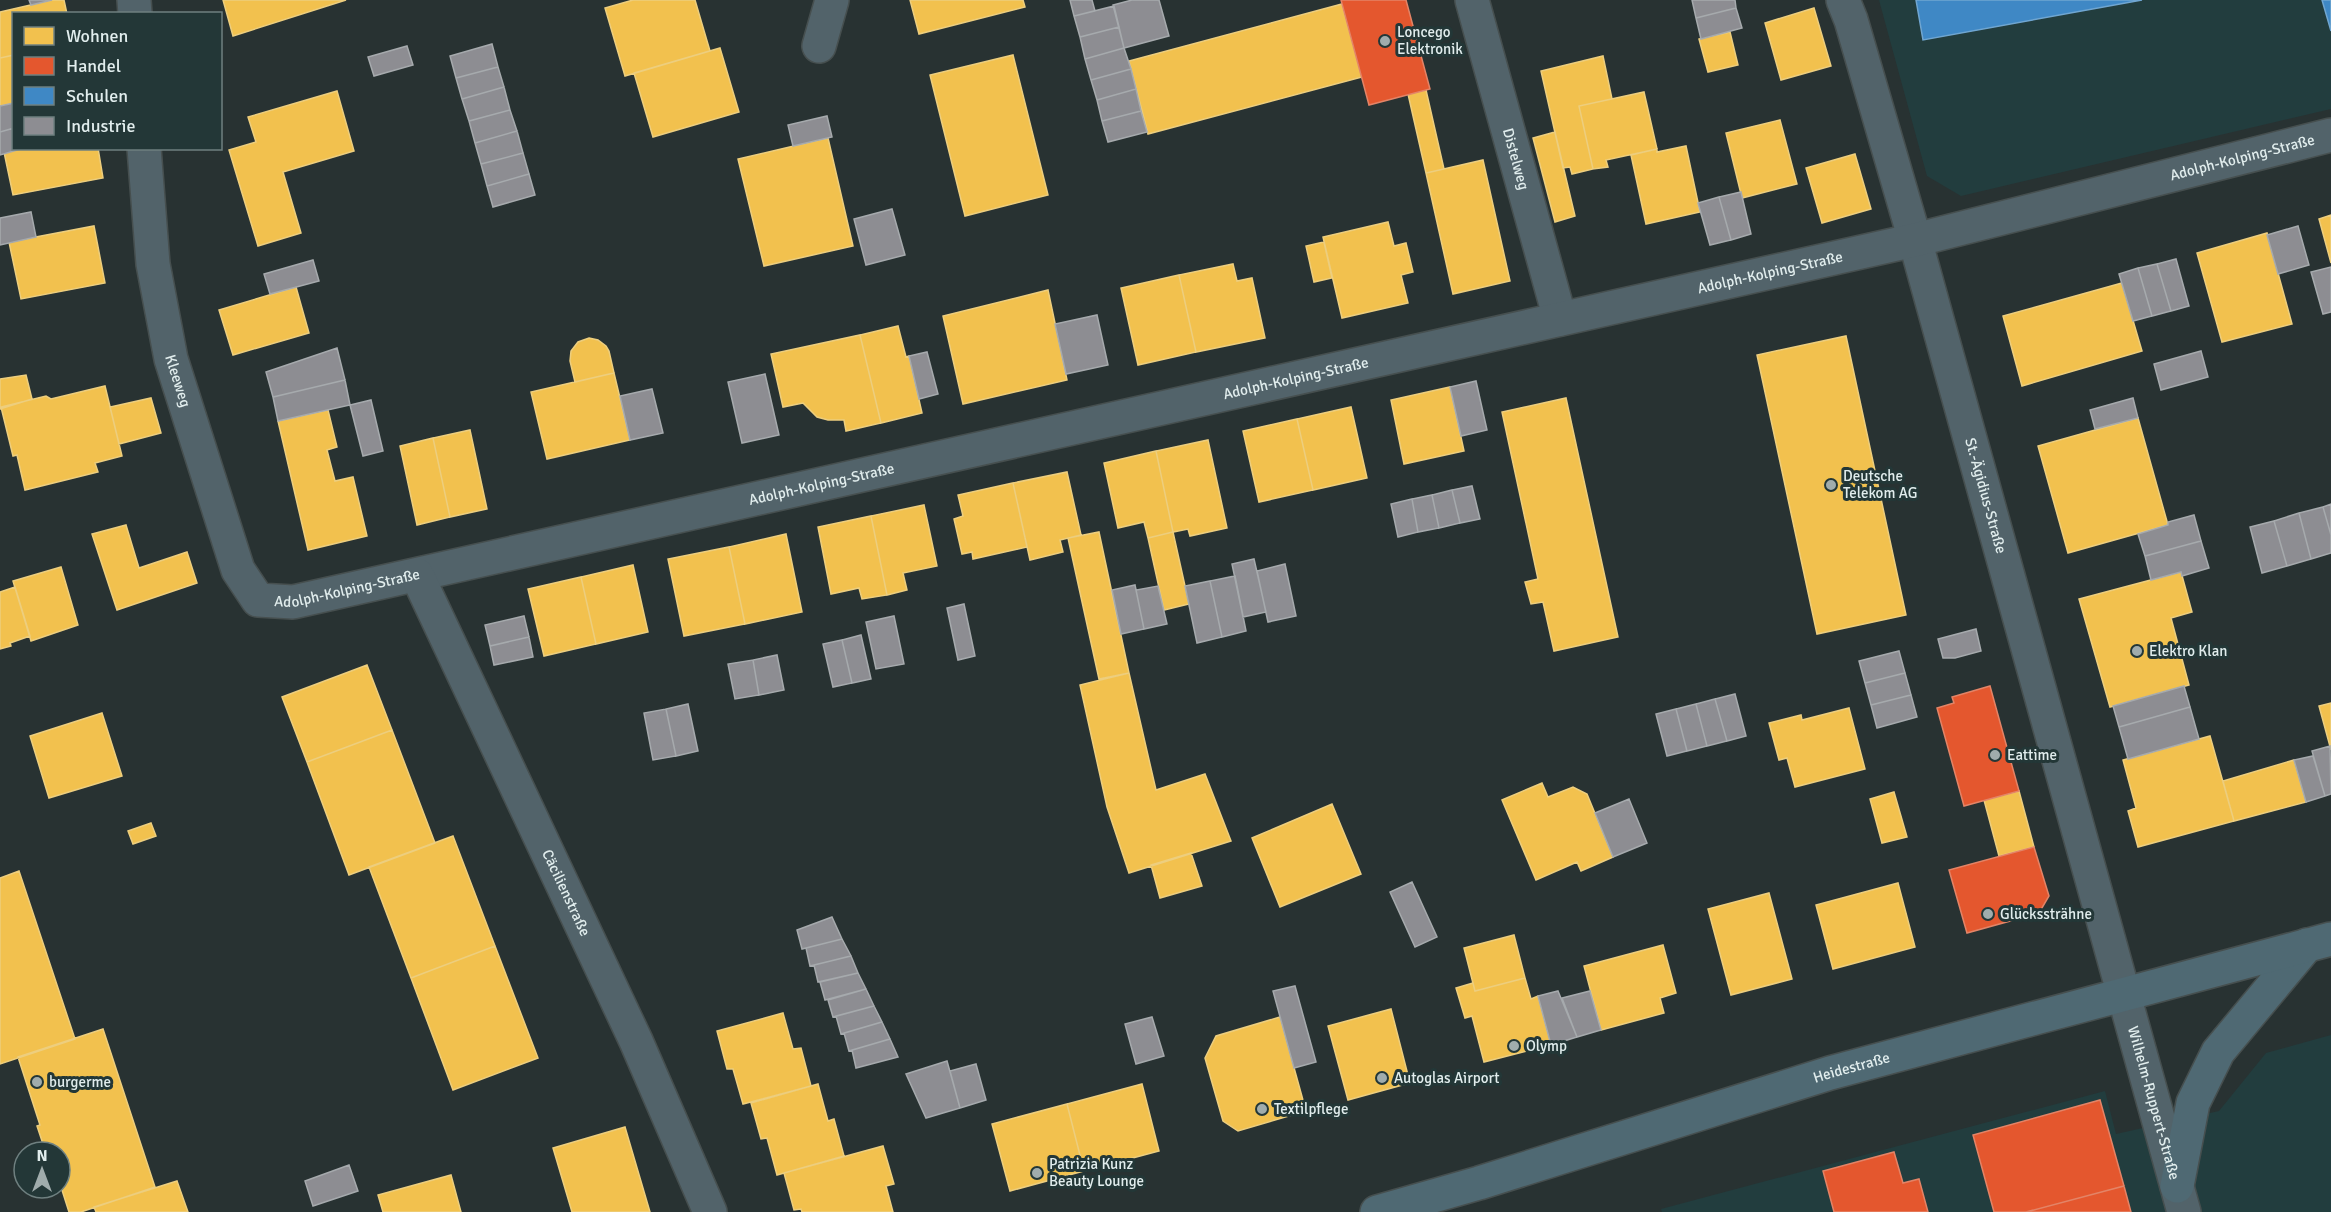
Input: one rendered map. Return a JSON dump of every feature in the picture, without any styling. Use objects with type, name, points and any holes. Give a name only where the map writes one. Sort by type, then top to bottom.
[{"type":"main road","name":"Heidestraße","points":[[1377,1212],[1479,1183],[1830,1073],[2319,942]]},
{"type":"main road","points":[[2180,1199],[2193,1103],[2218,1052],[2319,942]]},
{"type":"street","points":[[819,46],[832,0]]},
{"type":"street","name":"Distelweg","points":[[1472,0],[1560,319]]},
{"type":"street","name":"St.-Ägidius-Straße","points":[[1843,0],[1851,20],[1915,240],[2100,911],[2125,994]]},
{"type":"street","name":"Adolph-Kolping-Straße","points":[[258,600],[293,602],[1915,240],[2331,135]]},
{"type":"street","name":"Kleeweg","points":[[144,150],[153,264],[171,360],[238,570],[258,600]]},
{"type":"street","name":"Cäcilienstraße","points":[[417,575],[636,1041],[710,1212]]},
{"type":"street","name":"Wilhelm-Ruppert-Straße","points":[[2125,994],[2180,1199]]},
{"type":"shaded area","points":[[1879,0],[2331,0],[2331,109],[1961,196],[1927,176]]},
{"type":"shaded area","points":[[2331,1035],[2331,1212],[1662,1212],[1661,1209],[2105,1091],[2116,1134],[2219,1111],[2266,1053]]},
{"type":"building: Wohnen","points":[[52,0],[64,0],[67,12],[12,12],[12,55],[0,58],[0,12]]},
{"type":"building: Wohnen","points":[[223,0],[346,0],[233,36]]},
{"type":"building: Wohnen","points":[[633,0],[695,0],[710,51],[625,76],[605,8]]},
{"type":"building: Wohnen","points":[[910,0],[1023,0],[1025,7],[919,34]]},
{"type":"building: Wohnen","points":[[1342,4],[1362,77],[1148,134],[1129,61]]},
{"type":"building: Wohnen","points":[[1814,8],[1831,66],[1781,80],[1765,23]]},
{"type":"building: Wohnen","points":[[1730,32],[1738,65],[1708,72],[1699,39]]},
{"type":"building: Wohnen","points":[[720,48],[739,112],[653,137],[634,73]]},
{"type":"building: Wohnen","points":[[12,55],[12,103],[0,106],[0,58]]},
{"type":"building: Wohnen","points":[[1013,55],[1048,195],[965,216],[930,75]]},
{"type":"building: Wohnen","points":[[1603,56],[1612,99],[1579,106],[1593,169],[1572,174],[1570,167],[1563,168],[1541,71]]},
{"type":"building: Wohnen","points":[[1426,90],[1444,169],[1426,173],[1408,94]]},
{"type":"building: Wohnen","points":[[337,91],[354,151],[283,172],[301,233],[258,246],[229,150],[256,142],[248,117]]},
{"type":"building: Wohnen","points":[[1644,92],[1657,149],[1606,160],[1608,167],[1593,169],[1579,106]]},
{"type":"building: Wohnen","points":[[1780,120],[1797,184],[1742,198],[1726,133]]},
{"type":"building: Wohnen","points":[[1555,132],[1575,216],[1555,222],[1533,138]]},
{"type":"building: Wohnen","points":[[828,138],[853,246],[764,266],[738,159]]},
{"type":"building: Wohnen","points":[[1686,146],[1700,212],[1646,224],[1631,155]]},
{"type":"building: Wohnen","points":[[98,150],[103,178],[13,195],[4,152]]},
{"type":"building: Wohnen","points":[[1855,154],[1871,209],[1822,223],[1806,168]]},
{"type":"building: Wohnen","points":[[1483,160],[1510,281],[1453,294],[1426,173]]},
{"type":"building: Wohnen","points":[[2331,215],[2331,263],[2319,219]]},
{"type":"building: Wohnen","points":[[1388,222],[1394,246],[1406,243],[1413,272],[1401,275],[1408,303],[1342,318],[1323,237]]},
{"type":"building: Wohnen","points":[[94,226],[105,283],[21,299],[9,242]]},
{"type":"building: Wohnen","points":[[2267,233],[2292,324],[2222,342],[2197,253]]},
{"type":"building: Wohnen","points":[[1324,242],[1332,278],[1314,282],[1306,246]]},
{"type":"building: Wohnen","points":[[1233,264],[1237,281],[1252,278],[1265,338],[1196,352],[1179,275]]},
{"type":"building: Wohnen","points":[[1179,275],[1196,352],[1138,365],[1121,288]]},
{"type":"building: Wohnen","points":[[2122,283],[2142,351],[2022,386],[2003,316]]},
{"type":"building: Wohnen","points":[[296,287],[309,333],[233,355],[219,310]]},
{"type":"building: Wohnen","points":[[1048,290],[1067,380],[963,404],[943,316]]},
{"type":"building: Wohnen","points":[[898,326],[906,357],[909,356],[922,413],[881,423],[860,335]]},
{"type":"building: Wohnen","points":[[860,335],[881,423],[846,431],[844,420],[817,417],[803,403],[783,407],[771,354]]},
{"type":"building: Wohnen","name":"Deutsche Telekom AG","points":[[1846,336],[1906,615],[1817,634],[1757,355]]},
{"type":"building: Wohnen","points":[[589,338],[598,340],[606,346],[614,373],[575,382],[570,361],[571,351],[578,342]]},
{"type":"building: Wohnen","points":[[614,373],[630,440],[547,459],[531,392]]},
{"type":"building: Wohnen","points":[[26,375],[32,399],[0,409],[0,379]]},
{"type":"building: Wohnen","points":[[105,386],[122,456],[95,463],[98,472],[25,490],[17,455],[13,456],[1,407],[46,396],[51,399]]},
{"type":"building: Wohnen","points":[[1450,387],[1464,451],[1404,464],[1391,400]]},
{"type":"building: Wohnen","points":[[151,398],[161,433],[119,444],[110,407]]},
{"type":"building: Wohnen","points":[[1566,398],[1618,637],[1554,651],[1543,602],[1531,604],[1525,582],[1538,579],[1502,412]]},
{"type":"building: Wohnen","points":[[1351,407],[1367,478],[1313,490],[1297,419]]},
{"type":"building: Wohnen","points":[[328,410],[337,447],[327,450],[335,481],[353,477],[367,536],[308,550],[278,421]]},
{"type":"building: Wohnen","points":[[2138,418],[2168,525],[2068,553],[2038,446]]},
{"type":"building: Wohnen","points":[[1297,419],[1313,490],[1259,502],[1243,431]]},
{"type":"building: Wohnen","points":[[470,430],[487,509],[450,517],[433,438]]},
{"type":"building: Wohnen","points":[[433,438],[450,517],[417,525],[400,446]]},
{"type":"building: Wohnen","points":[[1208,440],[1227,528],[1190,536],[1188,529],[1173,532],[1156,451]]},
{"type":"building: Wohnen","points":[[1156,451],[1173,532],[1148,538],[1144,522],[1118,528],[1104,463]]},
{"type":"building: Wohnen","points":[[1067,472],[1081,535],[1060,540],[1063,552],[1030,560],[1013,483]]},
{"type":"building: Wohnen","points":[[1013,483],[1027,547],[973,559],[972,552],[962,554],[954,519],[963,516],[958,495]]},
{"type":"building: Wohnen","points":[[924,505],[937,566],[903,573],[907,590],[887,595],[871,516]]},
{"type":"building: Wohnen","points":[[871,516],[887,595],[862,599],[859,588],[831,594],[818,527]]},
{"type":"building: Wohnen","points":[[126,525],[139,568],[187,552],[197,583],[117,610],[92,534]]},
{"type":"building: Wohnen","points":[[1099,532],[1129,673],[1099,679],[1068,538]]},
{"type":"building: Wohnen","points":[[1173,532],[1189,604],[1164,610],[1148,538]]},
{"type":"building: Wohnen","points":[[786,534],[802,612],[745,624],[729,547]]},
{"type":"building: Wohnen","points":[[729,547],[745,624],[684,636],[668,559]]},
{"type":"building: Wohnen","points":[[633,565],[648,632],[596,644],[581,577]]},
{"type":"building: Wohnen","points":[[61,567],[78,625],[31,641],[13,581]]},
{"type":"building: Wohnen","name":"Elektro Klan","points":[[2181,572],[2192,612],[2171,618],[2189,685],[2110,707],[2079,599]]},
{"type":"building: Wohnen","points":[[581,577],[596,644],[544,656],[528,589]]},
{"type":"building: Wohnen","points":[[15,587],[30,636],[0,649],[0,592]]},
{"type":"building: Wohnen","points":[[367,665],[392,730],[307,762],[282,697]]},
{"type":"building: Wohnen","points":[[1129,673],[1156,790],[1205,774],[1231,841],[1129,873],[1107,807],[1080,685]]},
{"type":"building: Wohnen","points":[[2331,703],[2331,750],[2319,706]]},
{"type":"building: Wohnen","points":[[1849,708],[1865,769],[1795,787],[1787,758],[1779,760],[1769,723],[1801,715],[1802,720]]},
{"type":"building: Wohnen","points":[[102,713],[122,776],[49,798],[30,736]]},
{"type":"building: Wohnen","points":[[392,730],[435,843],[349,875],[307,762]]},
{"type":"building: Wohnen","points":[[2210,736],[2234,821],[2138,847],[2128,811],[2136,808],[2123,760]]},
{"type":"building: Wohnen","points":[[2294,760],[2306,802],[2234,821],[2223,781]]},
{"type":"building: Wohnen","points":[[1542,783],[1548,797],[1573,787],[1587,794],[1613,857],[1581,871],[1577,862],[1536,880],[1502,800]]},
{"type":"building: Wohnen","points":[[2019,791],[2034,847],[1999,856],[1984,800]]},
{"type":"building: Wohnen","points":[[1894,792],[1907,837],[1882,843],[1870,799]]},
{"type":"building: Wohnen","points":[[1332,804],[1361,874],[1280,907],[1252,838]]},
{"type":"building: Wohnen","points":[[151,823],[156,836],[133,844],[128,831]]},
{"type":"building: Wohnen","points":[[453,836],[495,946],[411,978],[369,867]]},
{"type":"building: Wohnen","points":[[1191,853],[1202,886],[1160,898],[1151,865]]},
{"type":"building: Wohnen","points":[[19,871],[75,1039],[0,1064],[0,878]]},
{"type":"building: Wohnen","points":[[1898,883],[1915,947],[1833,969],[1816,905]]},
{"type":"building: Wohnen","points":[[1769,893],[1792,979],[1731,995],[1708,909]]},
{"type":"building: Wohnen","points":[[1514,935],[1525,978],[1475,991],[1464,948]]},
{"type":"building: Wohnen","points":[[1663,945],[1676,993],[1660,998],[1664,1013],[1601,1030],[1584,966]]},
{"type":"building: Wohnen","points":[[495,946],[538,1058],[453,1090],[411,978]]},
{"type":"building: Wohnen","points":[[1525,978],[1531,999],[1538,996],[1551,1045],[1484,1062],[1472,1016],[1465,1018],[1456,988],[1473,983],[1475,991]]},
{"type":"building: Wohnen","points":[[1391,1009],[1410,1083],[1348,1100],[1328,1026]]},
{"type":"building: Wohnen","points":[[783,1013],[793,1049],[801,1048],[811,1086],[743,1104],[733,1069],[727,1069],[717,1031]]},
{"type":"building: Wohnen","points":[[1280,1017],[1306,1111],[1238,1131],[1223,1121],[1205,1058],[1216,1036]]},
{"type":"building: Wohnen","points":[[103,1029],[155,1187],[81,1212],[69,1212],[65,1200],[72,1200],[72,1140],[42,1140],[37,1126],[40,1125],[18,1057]]},
{"type":"building: Wohnen","points":[[818,1084],[828,1121],[834,1119],[844,1156],[777,1175],[767,1138],[761,1139],[751,1103]]},
{"type":"building: Wohnen","points":[[1142,1084],[1159,1151],[1084,1171],[1067,1104]]},
{"type":"building: Wohnen","points":[[1067,1104],[1084,1171],[1010,1191],[992,1124]]},
{"type":"building: Wohnen","points":[[625,1127],[650,1212],[572,1212],[553,1148]]},
{"type":"building: Wohnen","points":[[883,1146],[894,1184],[886,1186],[893,1212],[802,1212],[801,1209],[794,1210],[784,1173]]},
{"type":"building: Wohnen","points":[[451,1175],[461,1212],[383,1212],[378,1195]]},
{"type":"building: Wohnen","points":[[177,1181],[188,1212],[96,1212],[94,1207]]},
{"type":"building: Handel","name":"Loncego Elektronik","points":[[1341,0],[1406,0],[1430,89],[1369,105]]},
{"type":"building: Handel","points":[[1990,686],[2019,791],[1964,806],[1937,708],[1954,703],[1952,697]]},
{"type":"building: Handel","points":[[2034,847],[2049,896],[2039,913],[1967,933],[1949,870]]},
{"type":"building: Handel","points":[[2100,1100],[2124,1186],[2026,1212],[1994,1212],[1973,1135]]},
{"type":"building: Handel","points":[[1894,1152],[1903,1183],[1919,1179],[1928,1212],[1834,1212],[1823,1171]]},
{"type":"building: Handel","points":[[2124,1186],[2131,1212],[2026,1212]]},
{"type":"building: Schulen","points":[[1916,0],[2142,0],[1923,40]]},
{"type":"building: Schulen","points":[[2322,0],[2331,0],[2331,31]]},
{"type":"building: Industrie","points":[[29,0],[52,0],[31,5]]},
{"type":"building: Industrie","points":[[1070,0],[1092,0],[1095,11],[1074,16]]},
{"type":"building: Industrie","points":[[1132,0],[1159,0],[1169,36],[1124,48],[1113,5]]},
{"type":"building: Industrie","points":[[1692,0],[1735,0],[1736,8],[1696,18]]},
{"type":"building: Industrie","points":[[1114,6],[1119,27],[1080,37],[1074,16]]},
{"type":"building: Industrie","points":[[1736,8],[1742,28],[1701,39],[1696,18]]},
{"type":"building: Industrie","points":[[1119,27],[1124,48],[1085,59],[1080,37]]},
{"type":"building: Industrie","points":[[492,44],[498,67],[456,78],[450,56]]},
{"type":"building: Industrie","points":[[407,46],[413,65],[374,76],[368,57]]},
{"type":"building: Industrie","points":[[1124,48],[1131,69],[1091,80],[1085,59]]},
{"type":"building: Industrie","points":[[498,67],[504,87],[462,99],[456,78]]},
{"type":"building: Industrie","points":[[1131,69],[1136,89],[1097,100],[1091,80]]},
{"type":"building: Industrie","points":[[504,87],[510,110],[469,121],[462,99]]},
{"type":"building: Industrie","points":[[1136,89],[1141,111],[1102,121],[1097,100]]},
{"type":"building: Industrie","points":[[12,103],[12,129],[0,132],[0,106]]},
{"type":"building: Industrie","points":[[510,110],[517,131],[475,143],[469,121]]},
{"type":"building: Industrie","points":[[1141,111],[1147,132],[1108,142],[1102,121]]},
{"type":"building: Industrie","points":[[827,116],[832,137],[793,146],[788,125]]},
{"type":"building: Industrie","points":[[12,129],[12,150],[17,150],[0,155],[0,132]]},
{"type":"building: Industrie","points":[[517,131],[523,153],[481,164],[475,143]]},
{"type":"building: Industrie","points":[[523,153],[529,174],[487,186],[481,164]]},
{"type":"building: Industrie","points":[[529,174],[535,195],[493,207],[487,186]]},
{"type":"building: Industrie","points":[[1741,192],[1751,234],[1731,240],[1719,197]]},
{"type":"building: Industrie","points":[[1719,197],[1731,240],[1710,245],[1698,203]]},
{"type":"building: Industrie","points":[[892,209],[905,255],[866,265],[854,219]]},
{"type":"building: Industrie","points":[[31,212],[36,237],[0,245],[0,218]]},
{"type":"building: Industrie","points":[[2298,226],[2309,265],[2278,274],[2267,235]]},
{"type":"building: Industrie","points":[[2176,259],[2189,306],[2171,311],[2157,264]]},
{"type":"building: Industrie","points":[[313,260],[319,281],[270,294],[264,274]]},
{"type":"building: Industrie","points":[[2157,264],[2171,311],[2152,316],[2138,268]]},
{"type":"building: Industrie","points":[[2331,267],[2331,312],[2323,314],[2311,272]]},
{"type":"building: Industrie","points":[[2138,268],[2152,316],[2133,321],[2119,274]]},
{"type":"building: Industrie","points":[[1097,315],[1108,365],[1066,374],[1055,324]]},
{"type":"building: Industrie","points":[[337,348],[345,380],[273,397],[266,372]]},
{"type":"building: Industrie","points":[[2201,351],[2208,377],[2161,390],[2154,364]]},
{"type":"building: Industrie","points":[[927,352],[938,394],[919,399],[909,356]]},
{"type":"building: Industrie","points":[[765,374],[779,435],[742,443],[728,382]]},
{"type":"building: Industrie","points":[[345,380],[350,405],[278,421],[273,397]]},
{"type":"building: Industrie","points":[[1476,381],[1487,430],[1461,436],[1450,387]]},
{"type":"building: Industrie","points":[[652,389],[663,433],[630,440],[620,396]]},
{"type":"building: Industrie","points":[[2133,398],[2138,418],[2095,429],[2090,410]]},
{"type":"building: Industrie","points":[[371,400],[383,451],[363,456],[350,405]]},
{"type":"building: Industrie","points":[[1472,486],[1480,519],[1460,523],[1452,490]]},
{"type":"building: Industrie","points":[[1452,490],[1460,523],[1439,528],[1432,495]]},
{"type":"building: Industrie","points":[[1432,495],[1439,528],[1418,532],[1412,499]]},
{"type":"building: Industrie","points":[[1412,499],[1418,532],[1398,537],[1391,504]]},
{"type":"building: Industrie","points":[[2331,504],[2331,535],[2323,507]]},
{"type":"building: Industrie","points":[[2323,507],[2331,535],[2331,553],[2311,559],[2299,513]]},
{"type":"building: Industrie","points":[[2299,513],[2311,559],[2287,566],[2274,521]]},
{"type":"building: Industrie","points":[[2194,515],[2201,541],[2145,556],[2138,534]]},
{"type":"building: Industrie","points":[[2274,521],[2287,566],[2262,573],[2250,527]]},
{"type":"building: Industrie","points":[[2201,541],[2209,568],[2182,576],[2181,572],[2151,580],[2145,556]]},
{"type":"building: Industrie","points":[[1254,559],[1266,612],[1243,617],[1232,564]]},
{"type":"building: Industrie","points":[[1285,564],[1296,616],[1268,622],[1257,571]]},
{"type":"building: Industrie","points":[[1235,576],[1246,631],[1222,637],[1210,581]]},
{"type":"building: Industrie","points":[[1210,581],[1222,637],[1197,643],[1185,586]]},
{"type":"building: Industrie","points":[[1135,585],[1144,629],[1121,634],[1112,590]]},
{"type":"building: Industrie","points":[[1158,586],[1167,624],[1144,629],[1136,590]]},
{"type":"building: Industrie","points":[[964,604],[975,656],[958,660],[947,608]]},
{"type":"building: Industrie","points":[[524,616],[529,637],[490,646],[485,625]]},
{"type":"building: Industrie","points":[[894,616],[904,664],[876,669],[866,622]]},
{"type":"building: Industrie","points":[[1976,629],[1981,651],[1955,658],[1943,658],[1938,639]]},
{"type":"building: Industrie","points":[[861,635],[871,679],[852,683],[842,640]]},
{"type":"building: Industrie","points":[[529,637],[533,657],[494,665],[490,646]]},
{"type":"building: Industrie","points":[[842,640],[852,683],[833,687],[823,644]]},
{"type":"building: Industrie","points":[[1899,651],[1905,673],[1865,683],[1859,661]]},
{"type":"building: Industrie","points":[[777,655],[784,690],[759,695],[753,660]]},
{"type":"building: Industrie","points":[[753,660],[759,695],[735,699],[728,664]]},
{"type":"building: Industrie","points":[[1905,673],[1911,695],[1871,705],[1865,683]]},
{"type":"building: Industrie","points":[[2184,686],[2190,707],[2119,727],[2113,706]]},
{"type":"building: Industrie","points":[[1735,694],[1746,736],[1727,741],[1715,699]]},
{"type":"building: Industrie","points":[[1911,695],[1917,717],[1877,728],[1871,705]]},
{"type":"building: Industrie","points":[[1715,699],[1727,741],[1707,746],[1696,704]]},
{"type":"building: Industrie","points":[[688,704],[698,751],[676,756],[666,709]]},
{"type":"building: Industrie","points":[[1696,704],[1707,746],[1687,751],[1676,709]]},
{"type":"building: Industrie","points":[[2190,707],[2199,739],[2128,759],[2119,727]]},
{"type":"building: Industrie","points":[[666,709],[676,756],[653,760],[644,713]]},
{"type":"building: Industrie","points":[[1676,709],[1687,751],[1667,756],[1656,714]]},
{"type":"building: Industrie","points":[[2330,746],[2331,794],[2325,796],[2312,751]]},
{"type":"building: Industrie","points":[[2313,756],[2325,796],[2306,802],[2294,760]]},
{"type":"building: Industrie","points":[[1629,799],[1647,843],[1613,857],[1595,813]]},
{"type":"building: Industrie","points":[[1412,882],[1437,937],[1415,947],[1390,892]]},
{"type":"building: Industrie","points":[[832,917],[842,939],[802,949],[797,930]]},
{"type":"building: Industrie","points":[[842,939],[851,956],[810,966],[806,948]]},
{"type":"building: Industrie","points":[[851,956],[858,973],[818,982],[814,965]]},
{"type":"building: Industrie","points":[[858,973],[866,989],[825,1000],[820,982]]},
{"type":"building: Industrie","points":[[1295,986],[1316,1062],[1294,1068],[1273,991]]},
{"type":"building: Industrie","points":[[866,989],[874,1006],[833,1017],[828,1000]]},
{"type":"building: Industrie","points":[[1558,991],[1577,1037],[1551,1045],[1538,996]]},
{"type":"building: Industrie","points":[[1590,991],[1601,1030],[1577,1037],[1562,998]]},
{"type":"building: Industrie","points":[[874,1006],[882,1022],[841,1034],[836,1016]]},
{"type":"building: Industrie","points":[[1152,1017],[1164,1056],[1136,1064],[1125,1024]]},
{"type":"building: Industrie","points":[[882,1022],[890,1039],[849,1051],[844,1033]]},
{"type":"building: Industrie","points":[[890,1039],[898,1057],[856,1068],[852,1050]]},
{"type":"building: Industrie","points":[[947,1061],[960,1108],[926,1118],[906,1074]]},
{"type":"building: Industrie","points":[[976,1064],[986,1100],[960,1108],[950,1071]]},
{"type":"building: Industrie","points":[[349,1165],[358,1191],[313,1206],[305,1181]]},
{"type":"place","name":"Loncego Elektronik","points":[[1385,41]]},
{"type":"place","name":"Deutsche Telekom AG","points":[[1831,485]]},
{"type":"place","name":"Elektro Klan","points":[[2137,651]]},
{"type":"place","name":"Eattime","points":[[1995,755]]},
{"type":"place","name":"Glückssträhne","points":[[1988,914]]},
{"type":"place","name":"Olymp","points":[[1514,1046]]},
{"type":"place","name":"Autoglas Airport","points":[[1382,1078]]},
{"type":"place","name":"burgerme","points":[[37,1082]]},
{"type":"place","name":"Textilpflege","points":[[1262,1109]]},
{"type":"place","name":"Patrizia Kunz Beauty Lounge","points":[[1037,1173]]}]
